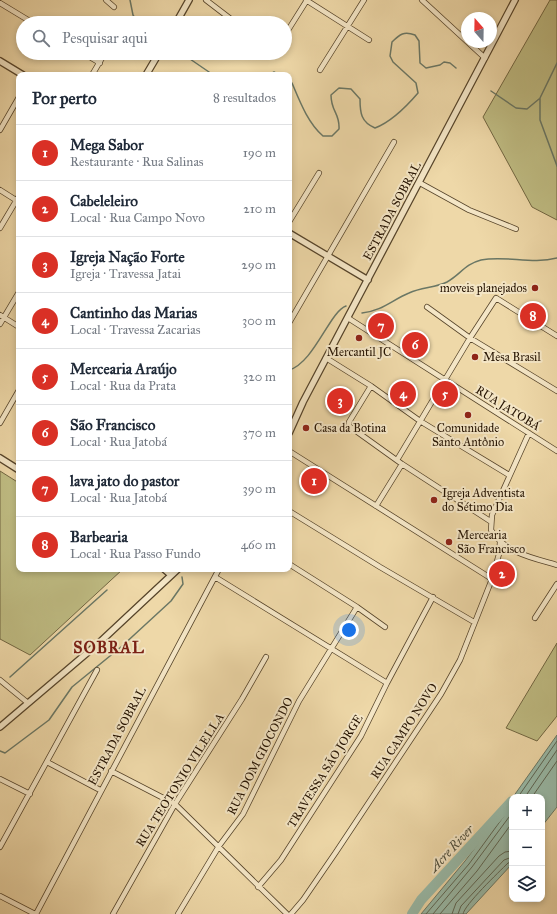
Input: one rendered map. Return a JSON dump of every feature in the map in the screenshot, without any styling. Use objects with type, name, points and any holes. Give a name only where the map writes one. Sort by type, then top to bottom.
[{"type":"street","points":[[106,0],[114,7]]},
{"type":"street","points":[[180,16],[189,0]]},
{"type":"street","points":[[206,0],[227,16]]},
{"type":"street","points":[[292,24],[307,0],[347,28],[369,40]]},
{"type":"street","points":[[320,70],[364,0]]},
{"type":"street","points":[[422,0],[485,58]]},
{"type":"street","name":"ESTRADA SOBRAL","points":[[292,426],[326,358],[420,183],[515,0]]},
{"type":"street","points":[[0,3],[21,16]]},
{"type":"street","points":[[95,60],[100,63]]},
{"type":"street","points":[[94,72],[102,60]]},
{"type":"street","points":[[148,72],[154,60]]},
{"type":"street","points":[[0,61],[18,72]]},
{"type":"street","points":[[0,130],[16,102]]},
{"type":"street","points":[[292,318],[326,256],[394,142]]},
{"type":"street","points":[[292,217],[319,173]]},
{"type":"street","points":[[420,183],[469,210],[516,229]]},
{"type":"street","points":[[0,190],[16,199]]},
{"type":"street","points":[[0,228],[16,203]]},
{"type":"street","points":[[292,235],[368,280]]},
{"type":"street","points":[[0,324],[2,317],[16,296]]},
{"type":"street","points":[[397,460],[470,338],[496,298],[557,336]]},
{"type":"street","points":[[427,307],[470,338],[557,391]]},
{"type":"street","points":[[2,317],[16,325]]},
{"type":"street","name":"RUA JATOBÁ","points":[[348,318],[557,451]]},
{"type":"street","points":[[326,358],[371,386],[420,421],[508,475]]},
{"type":"street","points":[[371,386],[348,424],[402,464],[490,521]]},
{"type":"street","points":[[0,423],[16,395]]},
{"type":"street","points":[[529,433],[508,475],[490,521],[491,530],[500,542],[520,554],[557,565]]},
{"type":"street","points":[[292,453],[492,579]]},
{"type":"street","points":[[0,458],[16,468]]},
{"type":"street","points":[[376,506],[402,464]]},
{"type":"street","points":[[292,513],[474,622]]},
{"type":"street","name":"RUA CAMPO NOVO","points":[[291,914],[303,900],[332,858],[429,714],[460,660],[492,579],[500,554],[500,542]]},
{"type":"street","points":[[292,566],[357,607],[384,627]]},
{"type":"street","points":[[168,572],[172,575]]},
{"type":"street","points":[[0,727],[100,642],[175,572]]},
{"type":"street","name":"ESTRADA SOBRAL","points":[[36,914],[100,790],[218,572]]},
{"type":"street","points":[[215,577],[386,683]]},
{"type":"street","points":[[535,618],[557,584]]},
{"type":"street","name":"TRAVESSA SÃO JORGE","points":[[258,886],[280,860],[323,798],[361,736],[386,683],[433,597]]},
{"type":"street","name":"RUA DOM GIOCONDO","points":[[178,914],[219,846],[243,814],[283,730],[330,648],[357,607]]},
{"type":"street","name":"RUA TEOTONIO VILELLA","points":[[112,914],[175,804],[242,699],[266,657]]},
{"type":"street","points":[[0,847],[97,670]]},
{"type":"street","points":[[0,680],[28,703]]},
{"type":"street","points":[[47,762],[100,790]]},
{"type":"street","points":[[111,771],[175,804],[287,914]]},
{"type":"street","points":[[0,779],[30,794]]},
{"type":"street","points":[[0,896],[36,914]]},
{"type":"shaded area","points":[[550,0],[557,0],[557,220],[532,207],[483,117]]},
{"type":"shaded area","points":[[0,471],[16,481],[16,572],[120,572],[30,655],[0,639]]},
{"type":"shaded area","points":[[557,643],[557,716],[537,741],[506,728]]},
{"type":"water","points":[[557,735],[557,807],[545,822],[545,794],[515,794]]},
{"type":"water","name":"Acre River","points":[[509,803],[509,867],[466,914],[421,914],[465,861]]},
{"type":"waterway","points":[[130,0],[134,16]]},
{"type":"waterway","points":[[292,83],[305,112],[313,125],[323,136],[332,136],[339,129],[339,124],[332,105],[331,95],[339,88],[351,89],[360,99],[360,109],[364,120],[370,126],[375,128],[398,114],[418,93],[416,83],[393,62],[390,56],[392,42],[400,35],[405,33],[415,35],[419,41],[420,63],[426,68],[440,65],[444,62],[450,63],[456,68]]},
{"type":"waterway","points":[[191,60],[209,72]]},
{"type":"waterway","points":[[557,63],[540,98],[540,120],[557,166]]},
{"type":"waterway","points":[[491,91],[516,108],[527,109],[539,99]]},
{"type":"waterway","points":[[362,313],[381,308],[414,291],[447,282],[471,264],[481,260],[500,259],[538,261],[557,258]]},
{"type":"waterway","points":[[292,368],[306,358],[334,317],[346,306]]},
{"type":"waterway","points":[[0,751],[5,753],[49,720],[72,687],[121,647],[171,601],[183,584],[182,577]]},
{"type":"waterway","points":[[10,677],[107,590]]},
{"type":"waterway","name":"Acre River","points":[[412,914],[421,900],[509,804]]},
{"type":"place","name":"moveis planejados","points":[[535,288]]},
{"type":"place","name":"Barbearia","points":[[533,316]]},
{"type":"place","name":"lava jato do pastor","points":[[381,326]]},
{"type":"place","name":"Mercantil JC","points":[[359,338]]},
{"type":"place","name":"São Francisco","points":[[415,345]]},
{"type":"place","name":"Mesa Brasil","points":[[475,357]]},
{"type":"place","name":"Cantinho das Marias","points":[[403,394]]},
{"type":"place","name":"Mercearia Araújo","points":[[445,394]]},
{"type":"place","name":"Igreja Nação Forte","points":[[340,401]]},
{"type":"place","name":"Comunidade Santo Antônio","points":[[468,415]]},
{"type":"place","name":"Casa da Botina","points":[[306,428]]},
{"type":"place","name":"Mega Sabor","points":[[314,481]]},
{"type":"place","name":"Igreja Adventista do Sétimo Dia","points":[[434,500]]},
{"type":"place","name":"Mercearia São Francisco","points":[[449,542]]},
{"type":"place","name":"Cabeleleiro","points":[[502,574]]},
{"type":"district","name":"SOBRAL","points":[[109,647]]}]
